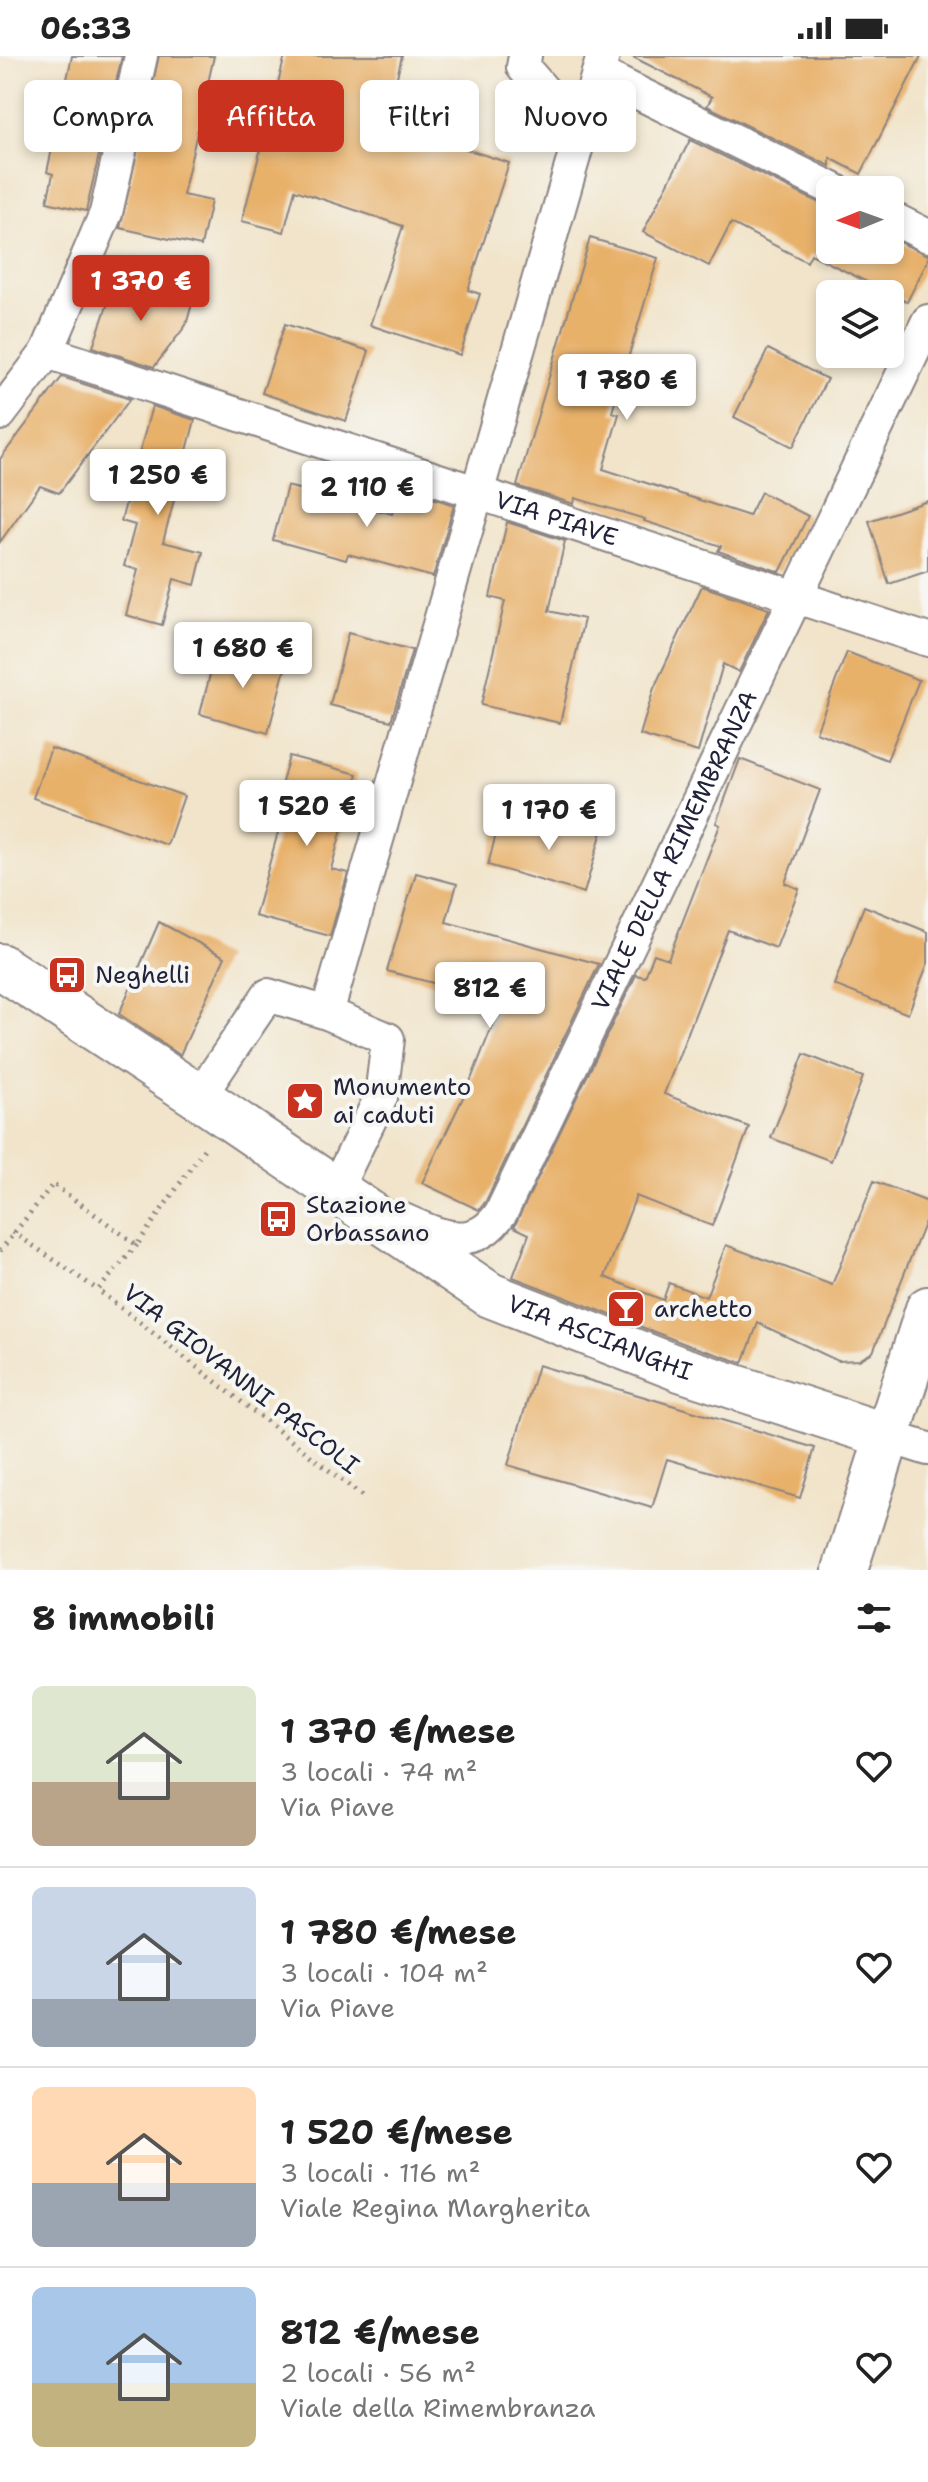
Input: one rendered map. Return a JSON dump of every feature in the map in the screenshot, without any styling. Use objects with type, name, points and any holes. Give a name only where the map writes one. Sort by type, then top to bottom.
[{"type":"street","points":[[0,414],[47,352],[106,213],[141,56]]},
{"type":"street","points":[[525,56],[523,67],[534,80]]},
{"type":"street","points":[[601,64],[816,180]]},
{"type":"street","points":[[327,1013],[475,493],[577,152]]},
{"type":"street","points":[[904,224],[928,236]]},
{"type":"street","name":"VIALE DELLA RIMEMBRANZA","points":[[335,1191],[446,1236],[470,1237],[486,1231],[495,1222],[928,321]]},
{"type":"street","name":"VIA PIAVE","points":[[47,352],[928,640]]},
{"type":"street","name":"VIA ASCIANGHI","points":[[0,966],[490,1295],[680,1369],[887,1436]]},
{"type":"street","points":[[212,1107],[268,995],[327,1013],[388,1039],[381,1097],[335,1191]]},
{"type":"street","points":[[845,1570],[928,1309]]},
{"type":"street","points":[[887,1436],[928,1449]]},
{"type":"path","name":"VIA GIOVANNI PASCOLI","points":[[98,1290],[137,1245],[212,1107]]},
{"type":"path","name":"VIA GIOVANNI PASCOLI","points":[[0,1251],[53,1184],[137,1245]]},
{"type":"path","name":"VIA GIOVANNI PASCOLI","points":[[13,1232],[98,1290],[362,1496]]},
{"type":"building","points":[[72,56],[122,56],[116,80],[67,80]]},
{"type":"building","points":[[159,56],[214,56],[209,80],[198,80],[198,128],[183,195],[211,201],[201,246],[120,228],[137,152],[182,152],[182,80],[154,80]]},
{"type":"building","points":[[285,56],[402,56],[396,80],[360,80],[360,152],[475,152],[509,163],[468,290],[480,294],[460,355],[370,325],[403,226],[295,190],[284,232],[242,221],[260,152],[344,152],[344,80],[279,80]]},
{"type":"building","points":[[631,56],[921,56],[861,174],[830,158],[830,166],[707,106],[712,97]]},
{"type":"building","points":[[690,140],[816,201],[816,256],[811,254],[807,262],[731,223],[709,266],[643,232]]},
{"type":"building","points":[[51,152],[100,152],[86,211],[47,202],[53,174],[47,172]]},
{"type":"building","points":[[590,238],[658,258],[612,412],[619,414],[603,469],[749,516],[761,492],[808,516],[780,572],[718,551],[721,546],[645,519],[575,498],[574,504],[517,486]]},
{"type":"building","points":[[904,244],[928,255],[907,302],[904,300],[904,280],[863,280],[831,264],[904,264]]},
{"type":"building","points":[[116,279],[192,304],[186,325],[154,367],[93,347]]},
{"type":"building","points":[[285,324],[369,351],[346,421],[262,393]]},
{"type":"building","points":[[768,349],[827,379],[793,447],[734,417]]},
{"type":"building","points":[[62,377],[130,399],[59,493],[40,486],[0,542],[0,459]]},
{"type":"building","points":[[152,406],[195,420],[163,542],[203,552],[195,585],[174,579],[162,625],[126,615],[138,570],[124,566],[135,525],[121,521]]},
{"type":"building","points":[[287,486],[392,514],[399,487],[454,505],[433,577],[348,554],[346,560],[273,540]]},
{"type":"building","points":[[928,501],[928,571],[889,584],[869,521]]},
{"type":"building","points":[[507,522],[565,541],[549,611],[584,619],[560,723],[481,705],[505,601],[490,597]]},
{"type":"building","points":[[702,586],[769,609],[739,672],[723,664],[698,752],[640,735],[654,688]]},
{"type":"building","points":[[348,633],[412,650],[391,721],[330,705]]},
{"type":"building","points":[[217,647],[286,665],[268,733],[200,714]]},
{"type":"building","points":[[847,652],[919,680],[887,760],[816,732]]},
{"type":"building","points":[[51,748],[184,796],[167,845],[33,798]]},
{"type":"building","points":[[289,756],[357,774],[331,869],[348,873],[330,936],[255,916],[283,814],[274,812]]},
{"type":"building","points":[[740,759],[820,790],[785,883],[799,889],[776,948],[728,930],[664,1094],[749,1127],[712,1226],[636,1196],[605,1277],[663,1300],[669,1283],[706,1297],[726,1245],[832,1285],[874,1181],[928,1202],[928,1214],[873,1352],[859,1360],[838,1361],[758,1323],[743,1363],[688,1345],[513,1277],[529,1234],[514,1227],[636,975],[645,977],[654,954],[668,959],[720,825],[716,823]]},
{"type":"building","points":[[550,813],[603,828],[584,893],[488,865],[499,822],[543,835]]},
{"type":"building","points":[[416,873],[457,884],[446,922],[599,964],[479,1210],[422,1183],[468,1087],[502,1001],[387,971]]},
{"type":"building","points":[[864,906],[928,932],[928,963],[908,1014],[834,985]]},
{"type":"building","points":[[159,922],[225,957],[180,1055],[119,1014]]},
{"type":"building","points":[[804,1054],[863,1077],[831,1161],[771,1138]]},
{"type":"building","points":[[538,1365],[815,1448],[800,1498],[667,1459],[652,1508],[508,1465]]},
{"type":"place","name":"Neghelli","points":[[67,975]]},
{"type":"place","name":"Monumento ai caduti","points":[[305,1101]]},
{"type":"place","name":"Stazione Orbassano","points":[[278,1219]]},
{"type":"place","name":"archetto","points":[[626,1309]]}]
